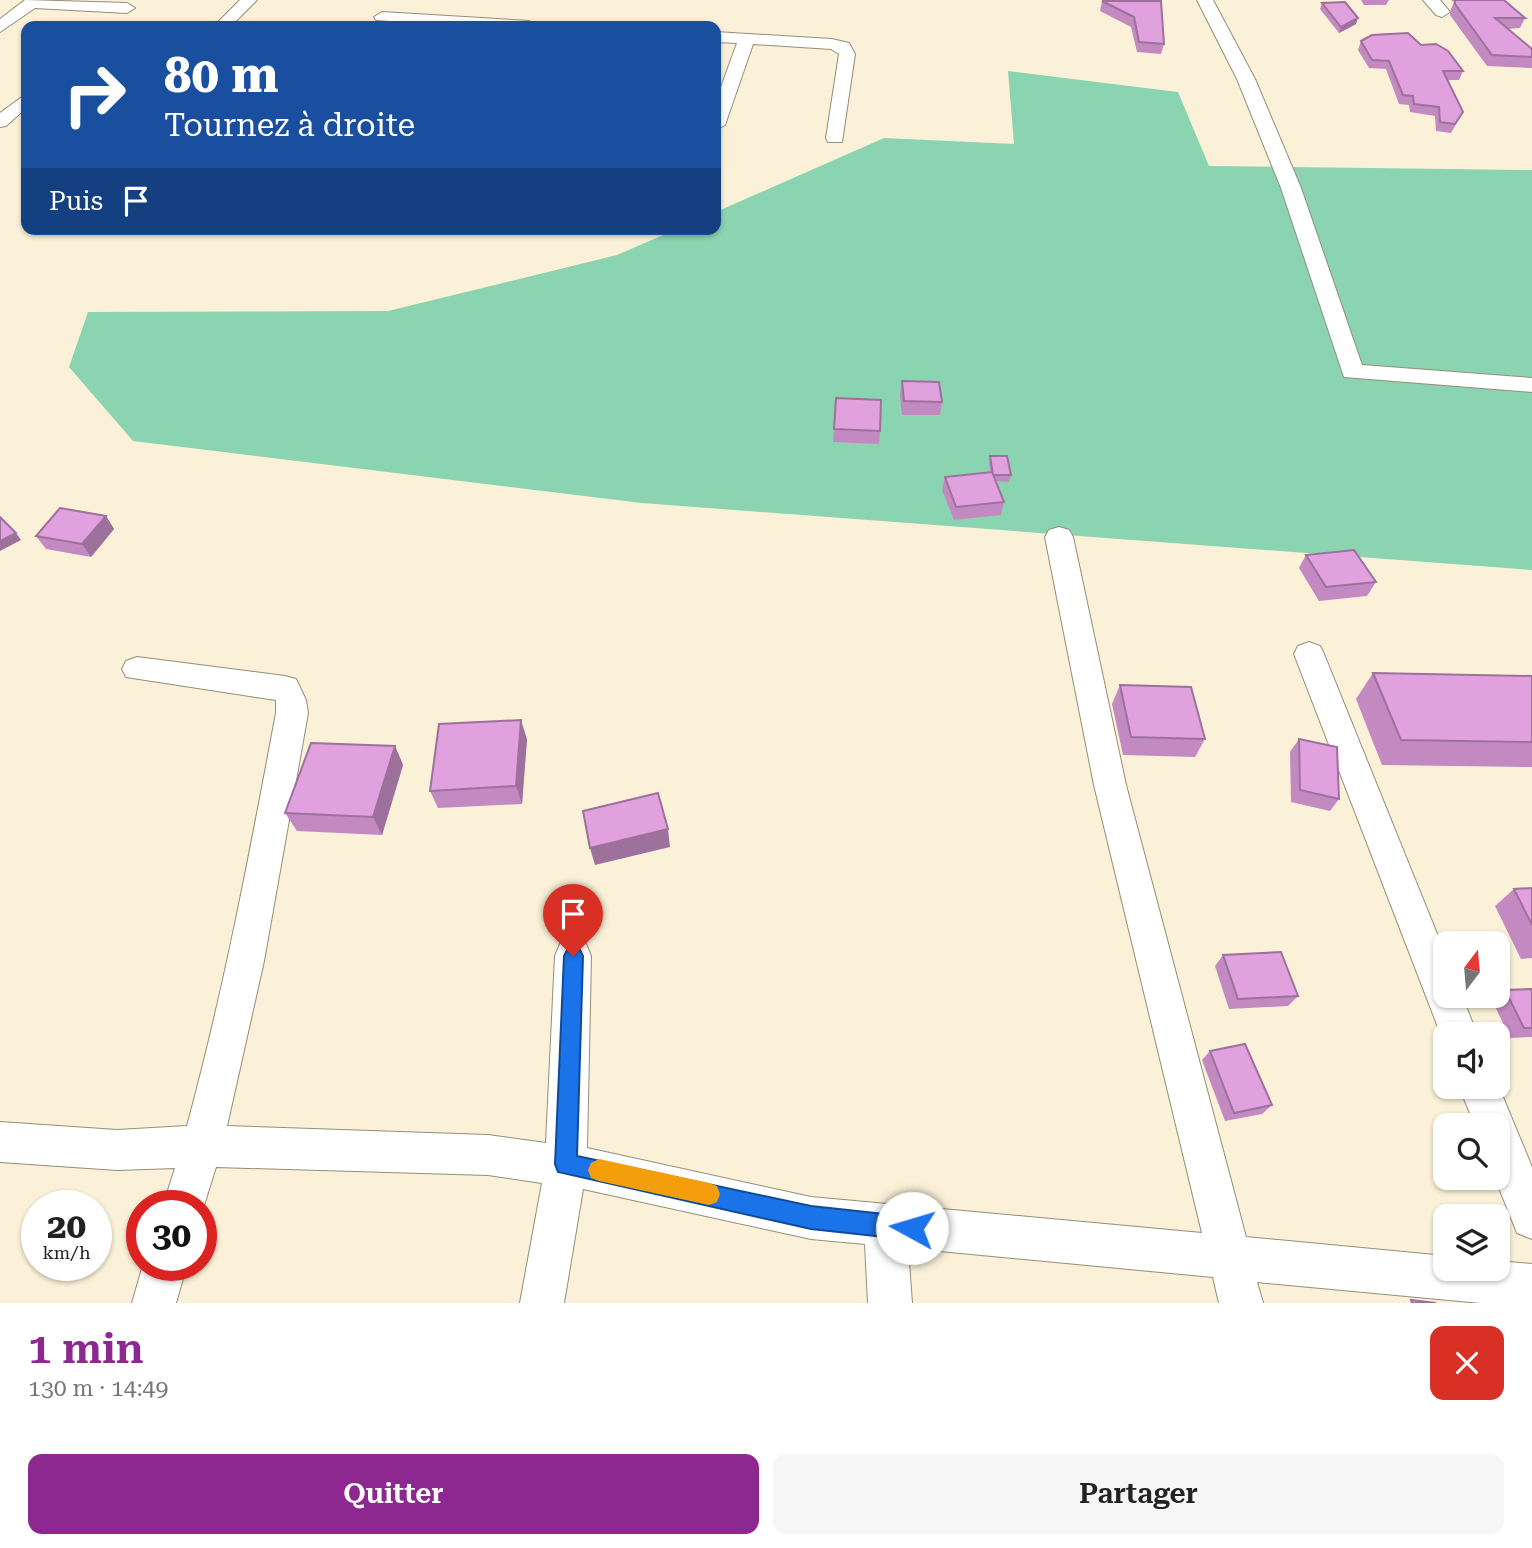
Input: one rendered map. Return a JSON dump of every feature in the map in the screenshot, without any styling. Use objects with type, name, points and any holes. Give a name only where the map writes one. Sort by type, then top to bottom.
[{"type":"street","points":[[227,21],[250,0]]},
{"type":"street","points":[[379,21],[397,0]]},
{"type":"street","points":[[1205,0],[1245,79],[1291,188],[1352,372],[1532,385]]},
{"type":"street","points":[[0,27],[34,1],[132,4]]},
{"type":"street","points":[[112,21],[132,4]]},
{"type":"street","points":[[721,37],[832,44],[843,47],[847,54],[835,138]]},
{"type":"street","points":[[721,111],[747,39]]},
{"type":"street","points":[[0,122],[21,103]]},
{"type":"street","points":[[1059,537],[1110,785],[1241,1303]]},
{"type":"street","points":[[1309,654],[1453,1022]]},
{"type":"street","points":[[137,669],[285,688],[291,700],[292,713],[259,897],[203,1146],[189,1190]]},
{"type":"street","points":[[542,1303],[566,1164],[573,956]]},
{"type":"street","points":[[0,1142],[117,1150],[203,1146],[488,1155],[566,1164],[811,1217],[1532,1286]]},
{"type":"street","points":[[1510,1164],[1532,1218]]},
{"type":"street","points":[[885,1226],[890,1303]]},
{"type":"street","points":[[154,1303],[161,1281]]},
{"type":"green space","points":[[1008,71],[1178,92],[1209,166],[1532,170],[1532,570],[642,503],[133,441],[69,367],[88,312],[388,311],[617,255],[663,235],[721,235],[721,210],[884,138],[1014,144]]},
{"type":"building","points":[[1455,0],[1504,0],[1525,18],[1495,18],[1532,49],[1532,57],[1492,55],[1455,4]]},
{"type":"building","points":[[1102,1],[1161,1],[1164,44],[1139,42],[1134,17]]},
{"type":"building","points":[[1345,2],[1358,18],[1341,27],[1322,3]]},
{"type":"building","points":[[1408,33],[1421,45],[1436,44],[1448,51],[1463,71],[1443,71],[1463,112],[1455,124],[1440,122],[1439,107],[1414,104],[1413,96],[1403,95],[1389,61],[1372,60],[1361,41],[1372,35]]},
{"type":"building","points":[[902,381],[939,382],[942,402],[904,401]]},
{"type":"building","points":[[836,398],[881,400],[880,431],[834,429]]},
{"type":"building","points":[[990,456],[1007,456],[1011,475],[993,475]]},
{"type":"building","points":[[992,472],[1004,502],[956,507],[945,477]]},
{"type":"building","points":[[60,508],[106,516],[82,544],[36,536]]},
{"type":"building","points":[[0,517],[16,533],[0,541]]},
{"type":"building","points":[[1354,550],[1376,582],[1326,587],[1306,555]]},
{"type":"building","points":[[1373,673],[1532,676],[1532,742],[1401,740]]},
{"type":"building","points":[[1120,685],[1191,687],[1205,739],[1131,737]]},
{"type":"building","points":[[521,720],[516,786],[430,791],[439,724]]},
{"type":"building","points":[[1299,739],[1337,747],[1339,799],[1300,790]]},
{"type":"building","points":[[311,743],[395,746],[373,817],[285,813]]},
{"type":"building","points":[[658,793],[668,829],[590,848],[583,811]]},
{"type":"building","points":[[1532,888],[1532,925],[1514,889]]},
{"type":"building","points":[[1281,952],[1298,996],[1238,999],[1223,955]]},
{"type":"building","points":[[1532,989],[1532,1028],[1524,1028],[1510,1000],[1510,990]]},
{"type":"building","points":[[1245,1044],[1272,1105],[1234,1113],[1210,1051]]},
{"type":"building","points":[[1411,1300],[1436,1303],[1412,1303]]},
{"type":"slow traffic","points":[[599,1170],[709,1194]]},
{"type":"route","points":[[573,956],[566,1164],[811,1217],[912,1228]]}]
